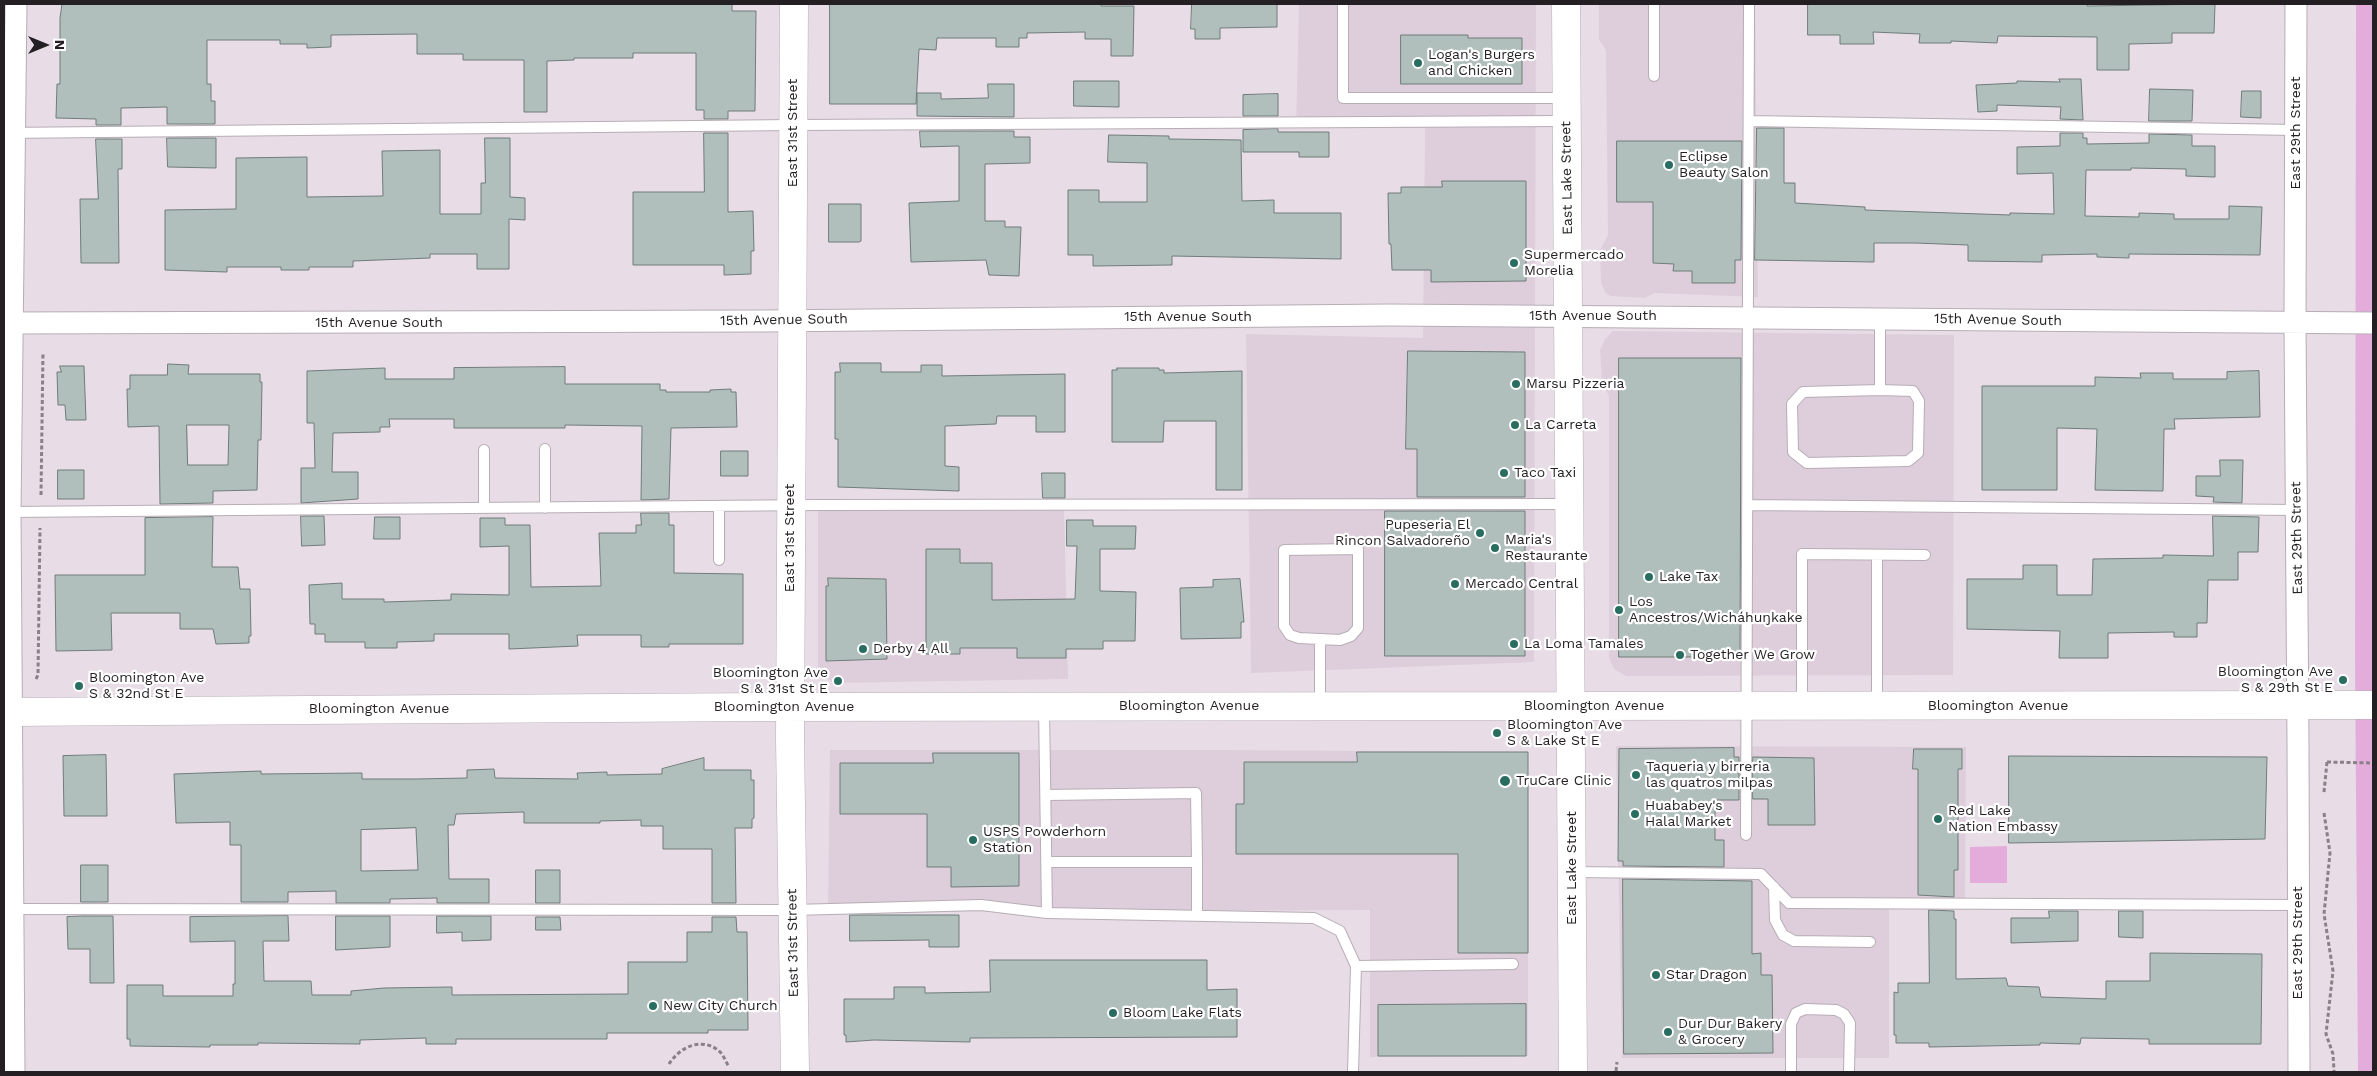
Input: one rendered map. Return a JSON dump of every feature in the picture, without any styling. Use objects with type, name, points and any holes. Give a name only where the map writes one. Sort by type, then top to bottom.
[{"type":"street","points":[[14,1072],[8,909],[7,512],[10,132],[16,4]]},
{"type":"street","name":"East 31st Street","points":[[794,4],[790,707],[795,1072]]},
{"type":"street","name":"East Lake Street","points":[[1566,4],[1573,1072]]},
{"type":"street","name":"East 29th Street","points":[[2296,4],[2295,322],[2298,1072]]},
{"type":"street","name":"15th Avenue South","points":[[8,323],[1569,315],[2364,323]]},
{"type":"street","name":"Bloomington Avenue","points":[[7,712],[1044,706],[1572,705],[1878,707],[2373,705]]},
{"type":"lane","points":[[1342,4],[1343,98],[1566,110]]},
{"type":"lane","points":[[1654,4],[1654,76]]},
{"type":"lane","points":[[1746,835],[1749,4]]},
{"type":"lane","points":[[10,132],[794,125],[1566,110]]},
{"type":"lane","points":[[1749,121],[2296,130]]},
{"type":"lane","points":[[1880,318],[1880,390]]},
{"type":"lane","points":[[1880,390],[1913,391],[1919,401],[1918,454],[1908,461],[1807,463],[1793,452],[1792,404],[1803,392],[1880,390]]},
{"type":"lane","points":[[544,449],[544,508]]},
{"type":"lane","points":[[484,450],[484,508]]},
{"type":"lane","points":[[7,512],[719,506],[1570,504]]},
{"type":"lane","points":[[1747,505],[2296,510]]},
{"type":"lane","points":[[719,506],[719,560]]},
{"type":"lane","points":[[1358,549],[1358,628],[1352,636],[1340,640],[1320,639],[1299,638],[1290,635],[1284,626],[1284,550],[1358,549]]},
{"type":"lane","points":[[1802,706],[1802,554],[1925,555]]},
{"type":"lane","points":[[1878,556],[1878,707]]},
{"type":"lane","points":[[1320,639],[1320,706]]},
{"type":"lane","points":[[1044,706],[1047,913]]},
{"type":"lane","points":[[1046,795],[1196,793],[1197,916]]},
{"type":"lane","points":[[1046,862],[1197,862]]},
{"type":"lane","points":[[1572,872],[1761,874],[1789,903],[2298,904]]},
{"type":"lane","points":[[1774,888],[1775,920],[1783,935],[1794,941],[1870,942]]},
{"type":"lane","points":[[8,909],[792,910],[981,905],[1047,913],[1314,918],[1340,931],[1356,966],[1353,1072]]},
{"type":"lane","points":[[1356,966],[1512,964]]},
{"type":"lane","points":[[1791,1072],[1791,1024],[1796,1013],[1805,1010],[1836,1010],[1844,1014],[1850,1024],[1849,1072]]},
{"type":"path","points":[[2323,799],[2327,762]]},
{"type":"path","points":[[2338,762],[2373,763]]},
{"type":"path","points":[[2322,805],[2330,853],[2324,914],[2333,971],[2326,1034],[2333,1054],[2334,1071]]},
{"type":"path","points":[[669,1064],[680,1050],[688,1046],[701,1044],[712,1046],[720,1052],[729,1067]]},
{"type":"path","points":[[1616,1071],[1617,1062]]},
{"type":"shaded area","points":[[1299,4],[1536,4],[1534,662],[1251,673],[1246,334],[1423,338],[1425,128],[1296,127]]},
{"type":"shaded area","points":[[1599,4],[1755,4],[1758,297],[1655,293],[1644,298],[1610,296],[1605,292],[1601,283],[1600,250],[1608,235],[1606,50],[1599,40]]},
{"type":"shaded area","points":[[2356,4],[2373,4],[2373,1072],[2358,1072],[2355,657]]},
{"type":"shaded area","points":[[1613,331],[1954,335],[1953,675],[1626,676],[1614,669],[1609,658],[1609,396],[1602,382],[1600,350],[1605,339]]},
{"type":"shaded area","points":[[1064,506],[1068,679],[834,683],[818,673],[818,509]]},
{"type":"shaded area","points":[[1616,746],[1966,747],[1965,906],[1889,908],[1889,1058],[1622,1058]]},
{"type":"shaded area","points":[[830,750],[1528,752],[1528,1056],[1370,1057],[1370,910],[828,912]]},
{"type":"shaded area","points":[[2007,846],[2007,883],[1970,883],[1970,847]]},
{"type":"building","points":[[62,4],[732,4],[732,11],[756,11],[755,111],[728,111],[728,119],[704,119],[704,110],[696,110],[696,53],[633,53],[633,58],[574,58],[574,60],[547,61],[547,112],[524,112],[524,60],[463,60],[463,54],[417,54],[417,34],[331,35],[331,47],[307,48],[307,44],[280,44],[280,40],[207,40],[207,84],[211,84],[211,101],[215,101],[215,124],[167,124],[167,107],[121,108],[121,125],[96,125],[96,119],[56,118],[57,84],[60,84],[60,18]]},
{"type":"building","points":[[830,4],[1101,4],[1101,6],[1134,6],[1133,56],[1111,56],[1111,39],[1085,39],[1085,32],[1027,33],[1027,38],[1019,38],[1019,47],[996,47],[996,38],[937,38],[936,50],[919,49],[916,104],[830,104]]},
{"type":"building","points":[[1192,4],[1277,4],[1277,27],[1220,28],[1220,39],[1195,39],[1195,29],[1191,29]]},
{"type":"building","points":[[1808,4],[2087,4],[2087,6],[2215,4],[2214,33],[2172,33],[2172,43],[2129,44],[2129,70],[2097,70],[2097,37],[1998,36],[1997,43],[1951,41],[1951,43],[1919,43],[1920,34],[1873,32],[1874,44],[1840,44],[1840,35],[1808,35]]},
{"type":"building","points":[[1401,35],[1468,35],[1468,38],[1522,38],[1522,84],[1401,84]]},
{"type":"building","points":[[2059,79],[2081,79],[2083,120],[2060,119],[2061,107],[1997,105],[1997,111],[1978,112],[1976,85],[2017,83],[2017,81],[2060,82]]},
{"type":"building","points":[[1074,81],[1119,81],[1119,107],[1074,106]]},
{"type":"building","points":[[988,84],[1014,84],[1014,117],[917,116],[917,93],[941,93],[941,99],[988,98]]},
{"type":"building","points":[[2150,89],[2193,90],[2192,121],[2149,121]]},
{"type":"building","points":[[2242,91],[2261,91],[2261,118],[2241,117]]},
{"type":"building","points":[[1278,94],[1278,116],[1243,116],[1243,95]]},
{"type":"building","points":[[1757,128],[1784,128],[1784,183],[1795,183],[1795,203],[1865,207],[1865,210],[2010,215],[2010,213],[2054,214],[2053,173],[2017,174],[2017,147],[2060,146],[2060,133],[2083,133],[2083,138],[2087,138],[2087,144],[2149,143],[2149,134],[2192,135],[2192,146],[2215,146],[2215,177],[2186,176],[2186,169],[2131,168],[2131,170],[2086,170],[2085,216],[2139,217],[2139,213],[2174,214],[2174,219],[2229,219],[2229,206],[2262,207],[2260,255],[2129,254],[2129,258],[2097,257],[2097,254],[2042,255],[2042,262],[1968,261],[1968,245],[1874,243],[1874,262],[1755,260]]},
{"type":"building","points":[[1278,129],[1278,132],[1329,132],[1329,157],[1299,157],[1299,152],[1243,152],[1243,130]]},
{"type":"building","points":[[920,131],[1014,131],[1014,137],[1030,137],[1030,163],[985,164],[985,221],[1005,221],[1005,227],[1021,227],[1019,276],[989,275],[986,260],[911,262],[909,203],[959,201],[959,146],[921,147]]},
{"type":"building","points":[[704,133],[728,133],[728,212],[753,211],[754,251],[751,251],[751,274],[724,275],[724,265],[633,265],[633,192],[704,192]]},
{"type":"building","points":[[1109,135],[1169,136],[1169,139],[1241,140],[1242,201],[1274,200],[1274,213],[1341,213],[1341,259],[1172,256],[1172,265],[1093,266],[1093,255],[1068,255],[1068,190],[1099,190],[1099,202],[1147,202],[1147,163],[1108,162]]},
{"type":"building","points":[[167,138],[216,138],[216,168],[168,167]]},
{"type":"building","points":[[485,138],[510,138],[510,197],[525,198],[525,220],[509,219],[509,269],[477,269],[477,254],[430,254],[430,258],[353,261],[353,267],[309,267],[309,270],[281,270],[281,267],[227,267],[227,272],[165,270],[165,210],[236,209],[236,158],[307,157],[307,197],[383,196],[382,151],[440,150],[440,214],[481,214],[481,183],[485,183]]},
{"type":"building","points":[[96,139],[122,139],[122,169],[118,169],[119,263],[81,263],[80,199],[98,199]]},
{"type":"building","points":[[1617,141],[1742,141],[1741,260],[1735,260],[1735,283],[1692,283],[1692,271],[1673,271],[1674,264],[1653,263],[1653,202],[1617,202]]},
{"type":"building","points":[[1442,181],[1526,181],[1526,281],[1431,282],[1431,270],[1392,270],[1391,244],[1389,244],[1388,193],[1401,193],[1401,187],[1442,187]]},
{"type":"building","points":[[829,204],[861,204],[861,241],[829,242]]},
{"type":"building","points":[[1408,351],[1525,352],[1525,497],[1417,497],[1417,449],[1406,449]]},
{"type":"building","points":[[1619,358],[1741,358],[1740,657],[1619,657]]},
{"type":"building","points":[[840,363],[881,363],[881,372],[921,372],[921,365],[942,365],[942,376],[1065,374],[1065,432],[1036,432],[1036,416],[997,416],[996,424],[945,426],[945,466],[959,467],[959,491],[838,487],[838,439],[835,439],[835,372],[840,372]]},
{"type":"building","points":[[168,364],[189,365],[188,374],[260,374],[260,382],[262,382],[261,440],[258,440],[257,490],[213,491],[213,503],[160,504],[159,426],[128,427],[127,389],[130,389],[130,375],[167,375]],"holes":[[[187,425],[229,425],[228,465],[188,465]]]},
{"type":"building","points":[[60,366],[84,366],[86,420],[66,420],[65,405],[58,405],[57,372],[61,372]]},
{"type":"building","points":[[565,367],[565,384],[660,384],[660,390],[666,390],[666,392],[710,392],[710,390],[731,389],[731,392],[736,392],[737,427],[671,428],[669,499],[641,500],[642,426],[565,425],[565,428],[454,428],[454,419],[389,419],[390,427],[380,427],[380,432],[333,433],[332,472],[358,472],[358,499],[301,503],[301,468],[315,468],[314,423],[307,423],[307,371],[385,368],[385,379],[454,379],[454,368]]},
{"type":"building","points":[[1117,368],[1159,368],[1159,370],[1164,370],[1164,373],[1242,371],[1242,490],[1216,490],[1216,421],[1164,421],[1163,442],[1112,442],[1112,370],[1117,370]]},
{"type":"building","points":[[2259,371],[2260,417],[2174,419],[2175,429],[2164,429],[2163,491],[2095,490],[2097,429],[2057,428],[2057,490],[1982,490],[1982,386],[2095,386],[2095,377],[2141,378],[2140,373],[2173,373],[2173,379],[2227,379],[2227,372]]},
{"type":"building","points":[[721,451],[748,451],[748,476],[721,476]]},
{"type":"building","points":[[2220,460],[2243,460],[2242,503],[2213,502],[2214,497],[2196,496],[2196,476],[2220,476]]},
{"type":"building","points":[[58,470],[84,470],[84,499],[58,499]]},
{"type":"building","points":[[1042,473],[1065,473],[1065,498],[1043,498]]},
{"type":"building","name":"Mercado Central","points":[[1385,511],[1525,511],[1525,656],[1385,656]]},
{"type":"building","points":[[641,513],[669,513],[669,525],[674,525],[674,573],[743,574],[743,644],[669,644],[669,647],[641,647],[641,635],[577,635],[578,646],[509,649],[509,634],[434,634],[434,641],[397,642],[397,648],[365,648],[365,642],[325,642],[325,634],[315,634],[315,624],[310,624],[309,585],[342,583],[342,599],[384,599],[384,602],[451,600],[451,594],[509,595],[509,546],[480,547],[480,518],[505,518],[505,525],[530,525],[531,587],[601,586],[599,533],[636,533],[636,525],[641,525]]},
{"type":"building","points":[[301,516],[324,516],[325,545],[302,546]]},
{"type":"building","points":[[2213,516],[2259,517],[2258,552],[2238,552],[2238,580],[2208,580],[2207,623],[2197,623],[2197,637],[2174,637],[2174,632],[2108,633],[2108,658],[2059,658],[2060,631],[1967,629],[1967,579],[2023,579],[2023,565],[2057,565],[2057,595],[2092,595],[2093,559],[2163,558],[2163,555],[2213,556]]},
{"type":"building","points":[[213,517],[212,567],[238,567],[240,589],[250,589],[251,636],[249,636],[249,643],[216,644],[213,629],[180,629],[180,613],[111,613],[112,650],[56,651],[55,575],[145,575],[145,518]]},
{"type":"building","points":[[375,517],[400,517],[400,539],[374,539]]},
{"type":"building","points":[[1067,520],[1093,520],[1093,526],[1136,526],[1135,549],[1100,549],[1100,591],[1136,592],[1135,641],[1103,641],[1103,649],[1066,649],[1066,658],[1017,658],[1017,648],[960,648],[960,654],[926,654],[926,549],[960,549],[960,563],[992,563],[992,600],[1075,599],[1077,546],[1067,546]]},
{"type":"building","points":[[828,578],[886,579],[887,659],[826,661],[826,586],[828,586]]},
{"type":"building","points":[[1240,579],[1244,622],[1241,622],[1241,638],[1181,639],[1180,588],[1213,587],[1213,580]]},
{"type":"building","points":[[1734,748],[1734,757],[1739,757],[1739,800],[1715,800],[1715,840],[1724,840],[1724,867],[1623,866],[1623,861],[1618,861],[1619,749]]},
{"type":"building","name":"Red Lake Nation Embassy","points":[[1914,749],[1962,749],[1962,769],[1958,769],[1958,870],[1954,870],[1954,897],[1918,895],[1918,769],[1913,769]]},
{"type":"building","points":[[1357,752],[1528,752],[1528,953],[1458,953],[1458,854],[1236,854],[1236,804],[1244,804],[1244,762],[1357,762]]},
{"type":"building","name":"USPS Powderhorn Station","points":[[933,753],[1019,753],[1019,886],[951,887],[951,867],[927,867],[927,814],[840,814],[840,763],[933,763]]},
{"type":"building","points":[[106,755],[107,816],[64,816],[63,756]]},
{"type":"building","points":[[2009,756],[2267,757],[2265,839],[2009,843]]},
{"type":"building","points":[[1753,757],[1814,758],[1815,825],[1768,825],[1768,799],[1753,799]]},
{"type":"building","points":[[704,758],[704,770],[751,770],[751,780],[754,780],[754,818],[752,819],[752,828],[735,828],[736,903],[712,903],[712,849],[663,849],[663,826],[641,826],[641,820],[600,821],[600,823],[524,823],[524,812],[456,814],[454,825],[448,825],[449,879],[489,879],[489,903],[437,903],[437,898],[390,899],[390,903],[336,903],[336,891],[288,892],[288,902],[241,902],[241,845],[230,845],[230,822],[176,823],[174,774],[261,771],[261,774],[362,773],[362,779],[416,779],[467,778],[467,770],[494,769],[495,778],[578,779],[577,773],[607,772],[607,775],[662,774],[662,769]],"holes":[[[416,828],[418,870],[361,871],[361,830]]]},
{"type":"building","points":[[81,865],[108,865],[108,902],[81,902]]},
{"type":"building","points":[[536,870],[560,870],[560,903],[536,903]]},
{"type":"building","points":[[1623,879],[1752,881],[1752,954],[1761,953],[1761,975],[1772,975],[1773,1053],[1624,1054]]},
{"type":"building","points":[[1929,910],[1954,911],[1954,919],[1956,919],[1956,979],[2006,978],[2008,986],[2039,987],[2041,997],[2106,999],[2106,981],[2150,981],[2150,953],[2262,954],[2261,1044],[2149,1044],[2149,1039],[2081,1038],[2080,1044],[2040,1043],[2040,1045],[1929,1047],[1929,1043],[1896,1043],[1896,1035],[1894,1035],[1894,992],[1898,993],[1898,983],[1929,983]]},
{"type":"building","points":[[2049,911],[2078,911],[2078,941],[2011,943],[2011,918],[2049,918]]},
{"type":"building","points":[[2119,911],[2143,911],[2143,938],[2119,937]]},
{"type":"building","points":[[850,915],[959,915],[959,947],[929,947],[929,940],[850,941]]},
{"type":"building","points":[[113,916],[114,983],[90,983],[90,949],[68,949],[67,917]]},
{"type":"building","points":[[288,916],[289,941],[263,941],[264,981],[311,981],[312,995],[351,995],[351,991],[384,988],[452,987],[452,995],[628,994],[628,962],[687,962],[687,932],[712,932],[712,917],[736,917],[737,932],[747,932],[748,1030],[708,1030],[708,1033],[607,1033],[607,1039],[456,1039],[456,1044],[426,1044],[426,1038],[360,1040],[360,1044],[258,1043],[258,1045],[210,1045],[210,1047],[130,1046],[130,1039],[127,1039],[127,985],[163,985],[163,996],[233,996],[233,984],[235,984],[235,941],[190,942],[190,917]]},
{"type":"building","points":[[336,916],[390,916],[390,947],[336,950]]},
{"type":"building","points":[[437,916],[491,916],[491,940],[462,941],[462,932],[437,933]]},
{"type":"building","points":[[536,917],[560,917],[561,930],[536,930]]},
{"type":"building","name":"Bloom Lake Flats","points":[[990,960],[1207,960],[1207,990],[1237,989],[1237,1037],[970,1038],[970,1042],[874,1040],[846,1042],[846,1035],[844,1035],[844,999],[894,999],[894,987],[925,987],[925,993],[990,992]]},
{"type":"building","points":[[1526,1004],[1526,1056],[1378,1056],[1378,1005]]},
{"type":"place","name":"Logan's Burgers and Chicken","points":[[1418,63]]},
{"type":"place","name":"Eclipse Beauty Salon","points":[[1669,165]]},
{"type":"place","name":"Supermercado Morelia","points":[[1514,263]]},
{"type":"place","name":"Marsu Pizzeria","points":[[1516,384]]},
{"type":"place","name":"La Carreta","points":[[1515,425]]},
{"type":"place","name":"Taco Taxi","points":[[1504,473]]},
{"type":"place","name":"Pupeseria El Rincon Salvadoreño","points":[[1480,533]]},
{"type":"place","name":"Maria's Restaurante","points":[[1495,548]]},
{"type":"place","name":"Lake Tax","points":[[1649,577]]},
{"type":"place","name":"Mercado Central","points":[[1455,584]]},
{"type":"place","name":"Los Ancestros/Wicháhuŋkake","points":[[1619,610]]},
{"type":"place","name":"La Loma Tamales","points":[[1514,644]]},
{"type":"place","name":"Derby 4 All","points":[[863,649]]},
{"type":"place","name":"Together We Grow","points":[[1680,655]]},
{"type":"place","name":"Bloomington Ave S & 29th St E","points":[[2343,680]]},
{"type":"place","name":"Bloomington Ave S & 31st St E","points":[[838,681]]},
{"type":"place","name":"Bloomington Ave S & 32nd St E","points":[[79,686]]},
{"type":"place","name":"Bloomington Ave S & Lake St E","points":[[1497,733]]},
{"type":"place","name":"Taqueria y birreria las quatros milpas","points":[[1636,775]]},
{"type":"place","name":"TruCare Clinic","points":[[1505,781]]},
{"type":"place","name":"Huababey's Halal Market","points":[[1635,814]]},
{"type":"place","name":"Red Lake Nation Embassy","points":[[1938,819]]},
{"type":"place","name":"USPS Powderhorn Station","points":[[973,840]]},
{"type":"place","name":"Star Dragon","points":[[1656,975]]},
{"type":"place","name":"New City Church","points":[[653,1006]]},
{"type":"place","name":"Bloom Lake Flats","points":[[1113,1013]]},
{"type":"place","name":"Dur Dur Bakery & Grocery","points":[[1668,1032]]}]
